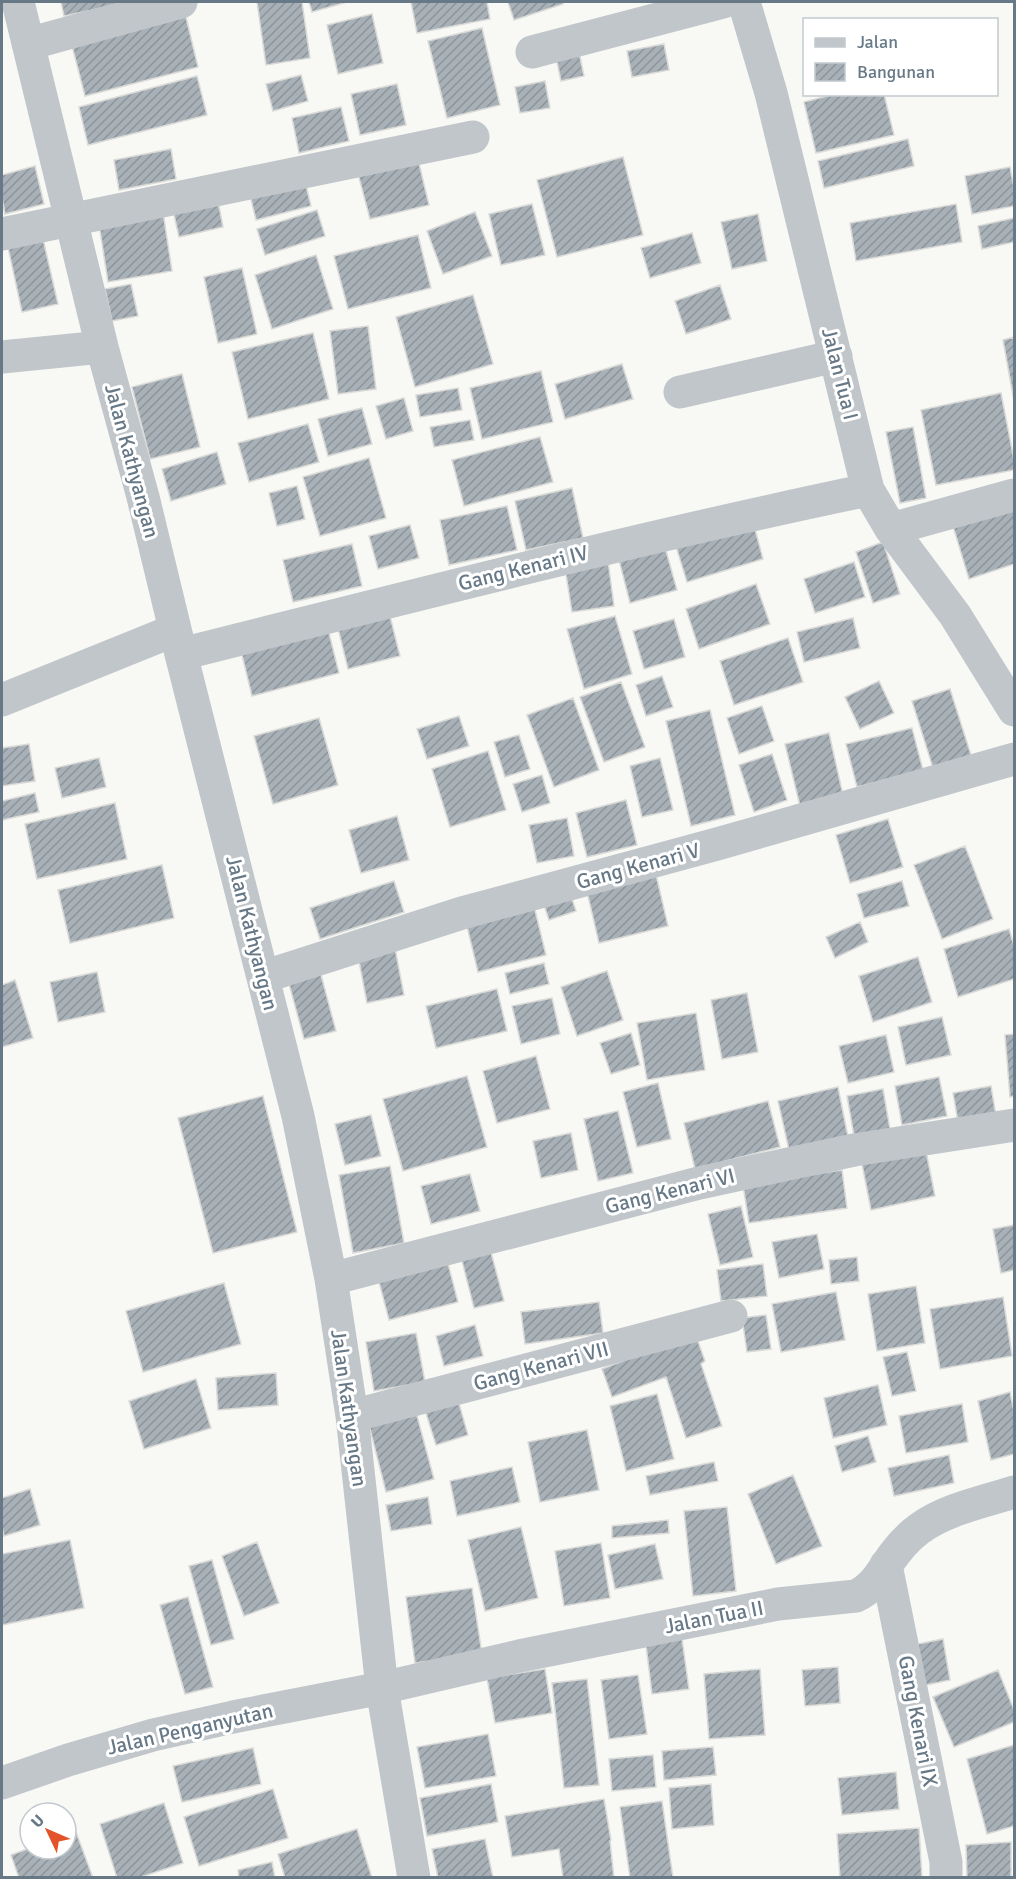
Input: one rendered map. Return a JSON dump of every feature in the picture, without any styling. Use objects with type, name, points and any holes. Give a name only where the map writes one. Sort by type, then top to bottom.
[{"type":"street","name":"Jalan Kathyangan","points":[[18,2],[102,347],[143,497],[298,1116],[331,1279],[352,1416],[382,1688],[414,1878]]},
{"type":"street","points":[[28,44],[181,2]]},
{"type":"street","points":[[532,52],[723,2]]},
{"type":"street","name":"Jalan Tua I","points":[[744,2],[771,93],[868,490],[891,529],[955,615],[1014,710]]},
{"type":"street","points":[[2,234],[473,137]]},
{"type":"street","points":[[2,357],[102,347]]},
{"type":"street","points":[[680,392],[836,356]]},
{"type":"street","name":"Gang Kenari IV","points":[[2,700],[178,642],[868,490]]},
{"type":"street","points":[[891,529],[1014,495]]},
{"type":"street","name":"Gang Kenari V","points":[[263,977],[462,913],[717,844],[1014,759]]},
{"type":"street","name":"Gang Kenari VI","points":[[331,1279],[699,1183],[854,1150],[1014,1125]]},
{"type":"street","name":"Gang Kenari VII","points":[[352,1416],[731,1316]]},
{"type":"street","name":"Jalan Tua II","points":[[382,1688],[519,1656],[778,1604],[856,1596],[867,1591],[897,1549],[919,1529],[934,1520],[1014,1492]]},
{"type":"street","name":"Gang Kenari IX","points":[[886,1565],[946,1862],[946,1878]]},
{"type":"street","name":"Jalan Penganyutan","points":[[2,1784],[68,1760],[153,1735],[382,1688]]},
{"type":"building","points":[[61,2],[120,2],[121,4],[64,16]]},
{"type":"building","points":[[257,2],[302,2],[310,58],[266,65]]},
{"type":"building","points":[[309,2],[347,2],[312,12]]},
{"type":"building","points":[[411,2],[487,2],[490,19],[417,33]]},
{"type":"building","points":[[508,2],[562,2],[563,4],[514,20]]},
{"type":"building","points":[[184,9],[198,67],[85,96],[70,38]]},
{"type":"building","points":[[372,14],[383,63],[338,74],[327,25]]},
{"type":"building","points":[[482,28],[500,105],[447,118],[428,41]]},
{"type":"building","points":[[664,44],[669,70],[632,77],[627,51]]},
{"type":"building","points":[[579,52],[584,76],[561,81],[556,57]]},
{"type":"building","points":[[301,75],[308,101],[273,111],[266,84]]},
{"type":"building","points":[[197,76],[207,115],[88,145],[79,107]]},
{"type":"building","points":[[545,81],[550,108],[520,113],[515,87]]},
{"type":"building","points":[[397,84],[406,125],[360,135],[351,94]]},
{"type":"building","points":[[827,96],[884,96],[894,135],[816,153],[804,102]]},
{"type":"building","points":[[341,107],[349,141],[299,153],[292,118]]},
{"type":"building","points":[[908,139],[914,166],[824,188],[818,161]]},
{"type":"building","points":[[171,149],[176,179],[119,190],[114,160]]},
{"type":"building","points":[[417,155],[429,205],[370,219],[357,170]]},
{"type":"building","points":[[623,157],[643,235],[557,257],[537,180]]},
{"type":"building","points":[[35,166],[44,204],[5,214],[2,175]]},
{"type":"building","points":[[1010,167],[1014,188],[1014,206],[972,214],[965,176]]},
{"type":"building","points":[[304,177],[311,206],[256,220],[249,191]]},
{"type":"building","points":[[217,196],[223,227],[179,237],[172,206]]},
{"type":"building","points":[[532,204],[545,255],[501,265],[489,214]]},
{"type":"building","points":[[956,204],[962,242],[856,261],[850,223]]},
{"type":"building","points":[[317,210],[325,236],[265,255],[257,229]]},
{"type":"building","points":[[163,212],[172,271],[108,282],[99,224]]},
{"type":"building","points":[[475,212],[492,256],[443,274],[427,231]]},
{"type":"building","points":[[758,214],[767,261],[732,269],[721,222]]},
{"type":"building","points":[[1014,218],[1014,242],[982,249],[978,226]]},
{"type":"building","points":[[41,230],[58,304],[22,312],[6,238]]},
{"type":"building","points":[[692,233],[701,263],[650,278],[641,248]]},
{"type":"building","points":[[418,235],[431,288],[348,309],[334,256]]},
{"type":"building","points":[[316,255],[333,309],[272,329],[255,275]]},
{"type":"building","points":[[242,268],[257,334],[218,343],[204,277]]},
{"type":"building","points":[[131,284],[138,316],[112,321],[105,289]]},
{"type":"building","points":[[720,285],[731,319],[686,334],[675,301]]},
{"type":"building","points":[[473,295],[493,364],[415,387],[396,317]]},
{"type":"building","points":[[368,326],[376,389],[338,394],[330,331]]},
{"type":"building","points":[[313,333],[329,399],[248,419],[232,352]]},
{"type":"building","points":[[1014,337],[1014,401],[1003,340]]},
{"type":"building","points":[[622,364],[633,399],[565,419],[555,384]]},
{"type":"building","points":[[541,371],[553,422],[482,439],[470,388]]},
{"type":"building","points":[[182,374],[200,447],[150,459],[132,387]]},
{"type":"building","points":[[458,388],[462,410],[420,417],[416,395]]},
{"type":"building","points":[[1001,393],[1014,470],[936,485],[921,410]]},
{"type":"building","points":[[404,398],[413,431],[386,439],[376,406]]},
{"type":"building","points":[[362,408],[372,444],[328,456],[318,419]]},
{"type":"building","points":[[470,420],[474,440],[434,447],[430,427]]},
{"type":"building","points":[[308,424],[319,462],[249,482],[238,443]]},
{"type":"building","points":[[913,427],[926,498],[900,503],[886,432]]},
{"type":"building","points":[[540,437],[553,482],[464,506],[452,460]]},
{"type":"building","points":[[217,452],[226,484],[171,501],[162,469]]},
{"type":"building","points":[[369,458],[386,518],[320,536],[303,477]]},
{"type":"building","points":[[297,486],[305,519],[277,526],[269,493]]},
{"type":"building","points":[[572,488],[583,538],[526,550],[515,501]]},
{"type":"building","points":[[1014,503],[1014,564],[969,579],[952,523]]},
{"type":"building","points":[[507,506],[517,550],[449,565],[440,520]]},
{"type":"building","points":[[752,518],[763,559],[687,582],[674,540]]},
{"type":"building","points":[[410,525],[419,558],[378,569],[369,536]]},
{"type":"building","points":[[883,542],[900,594],[873,603],[856,552]]},
{"type":"building","points":[[352,544],[362,586],[293,602],[283,560]]},
{"type":"building","points":[[665,547],[677,590],[630,603],[619,560]]},
{"type":"building","points":[[608,561],[614,606],[572,612],[565,568]]},
{"type":"building","points":[[854,562],[865,597],[815,613],[804,579]]},
{"type":"building","points":[[756,584],[770,624],[699,649],[686,609]]},
{"type":"building","points":[[388,608],[400,656],[348,669],[336,620]]},
{"type":"building","points":[[615,616],[632,674],[584,689],[567,629]]},
{"type":"building","points":[[853,618],[860,648],[804,662],[797,632]]},
{"type":"building","points":[[674,619],[685,657],[644,669],[633,631]]},
{"type":"building","points":[[328,629],[339,673],[252,696],[241,651]]},
{"type":"building","points":[[788,638],[803,682],[734,705],[720,661]]},
{"type":"building","points":[[662,676],[673,707],[646,716],[636,685]]},
{"type":"building","points":[[879,681],[894,713],[860,729],[845,697]]},
{"type":"building","points":[[621,682],[645,747],[604,762],[580,697]]},
{"type":"building","points":[[950,689],[971,755],[933,768],[912,701]]},
{"type":"building","points":[[573,698],[599,770],[554,787],[527,715]]},
{"type":"building","points":[[762,706],[774,741],[739,754],[727,718]]},
{"type":"building","points":[[710,710],[735,815],[691,826],[666,721]]},
{"type":"building","points":[[459,716],[469,746],[427,759],[417,729]]},
{"type":"building","points":[[319,718],[338,785],[273,804],[254,736]]},
{"type":"building","points":[[912,728],[923,770],[857,787],[846,744]]},
{"type":"building","points":[[829,733],[843,795],[800,806],[785,744]]},
{"type":"building","points":[[519,735],[530,769],[505,777],[494,742]]},
{"type":"building","points":[[29,744],[35,781],[2,786],[2,748]]},
{"type":"building","points":[[488,751],[506,810],[450,827],[432,769]]},
{"type":"building","points":[[772,754],[787,800],[754,812],[739,765]]},
{"type":"building","points":[[99,758],[106,787],[62,798],[55,768]]},
{"type":"building","points":[[660,758],[673,810],[642,817],[630,766]]},
{"type":"building","points":[[542,775],[550,803],[522,812],[513,784]]},
{"type":"building","points":[[35,793],[39,812],[2,820],[2,801]]},
{"type":"building","points":[[626,800],[637,845],[587,857],[576,813]]},
{"type":"building","points":[[115,803],[127,859],[37,879],[25,824]]},
{"type":"building","points":[[397,816],[409,860],[361,873],[349,830]]},
{"type":"building","points":[[567,818],[574,856],[537,863],[529,825]]},
{"type":"building","points":[[888,819],[903,867],[850,883],[836,835]]},
{"type":"building","points":[[965,846],[993,919],[942,939],[914,865]]},
{"type":"building","points":[[162,865],[174,918],[70,943],[58,890]]},
{"type":"building","points":[[654,866],[668,926],[599,943],[585,883]]},
{"type":"building","points":[[394,881],[404,912],[320,939],[310,908]]},
{"type":"building","points":[[902,881],[909,906],[864,918],[857,894]]},
{"type":"building","points":[[568,887],[576,911],[549,920],[541,896]]},
{"type":"building","points":[[533,902],[546,955],[478,972],[465,918]]},
{"type":"building","points":[[860,922],[868,942],[835,958],[826,937]]},
{"type":"building","points":[[1009,929],[1014,946],[1014,979],[958,997],[944,949]]},
{"type":"building","points":[[395,948],[404,995],[367,1003],[358,956]]},
{"type":"building","points":[[918,957],[932,1002],[873,1022],[859,976]]},
{"type":"building","points":[[544,963],[549,984],[510,994],[505,973]]},
{"type":"building","points":[[320,971],[336,1031],[304,1039],[288,980]]},
{"type":"building","points":[[607,971],[623,1020],[577,1036],[561,987]]},
{"type":"building","points":[[97,972],[105,1012],[58,1022],[50,982]]},
{"type":"building","points":[[15,980],[33,1038],[2,1047],[2,985]]},
{"type":"building","points":[[497,989],[507,1031],[436,1048],[426,1006]]},
{"type":"building","points":[[747,993],[758,1052],[722,1059],[711,1000]]},
{"type":"building","points":[[552,998],[560,1034],[521,1044],[512,1006]]},
{"type":"building","points":[[696,1013],[705,1070],[647,1080],[637,1023]]},
{"type":"building","points":[[942,1017],[951,1055],[906,1065],[898,1027]]},
{"type":"building","points":[[631,1033],[640,1065],[611,1074],[600,1043]]},
{"type":"building","points":[[1014,1034],[1014,1096],[1010,1097],[1005,1035]]},
{"type":"building","points":[[886,1035],[894,1072],[848,1083],[839,1046]]},
{"type":"building","points":[[536,1056],[550,1109],[497,1123],[483,1071]]},
{"type":"building","points":[[467,1076],[487,1147],[403,1171],[383,1099]]},
{"type":"building","points":[[939,1077],[947,1116],[902,1125],[895,1086]]},
{"type":"building","points":[[658,1083],[671,1139],[637,1147],[623,1092]]},
{"type":"building","points":[[991,1086],[996,1116],[958,1122],[953,1093]]},
{"type":"building","points":[[838,1087],[848,1137],[789,1150],[778,1101]]},
{"type":"building","points":[[883,1089],[890,1129],[854,1136],[847,1096]]},
{"type":"building","points":[[263,1096],[297,1232],[213,1253],[178,1118]]},
{"type":"building","points":[[768,1101],[780,1147],[695,1169],[684,1123]]},
{"type":"building","points":[[618,1111],[633,1173],[598,1181],[584,1119]]},
{"type":"building","points":[[371,1115],[381,1156],[345,1165],[335,1124]]},
{"type":"building","points":[[571,1133],[578,1170],[541,1178],[533,1141]]},
{"type":"building","points":[[925,1146],[935,1196],[871,1210],[861,1159]]},
{"type":"building","points":[[390,1166],[404,1243],[353,1253],[339,1175]]},
{"type":"building","points":[[842,1170],[847,1208],[749,1223],[743,1185]]},
{"type":"building","points":[[470,1174],[480,1211],[431,1224],[421,1186]]},
{"type":"building","points":[[741,1206],[753,1257],[720,1265],[708,1214]]},
{"type":"building","points":[[1014,1225],[1014,1270],[1001,1273],[993,1229]]},
{"type":"building","points":[[817,1234],[824,1269],[779,1278],[772,1242]]},
{"type":"building","points":[[488,1241],[504,1301],[474,1308],[459,1249]]},
{"type":"building","points":[[446,1256],[458,1302],[389,1320],[377,1274]]},
{"type":"building","points":[[857,1257],[859,1281],[831,1284],[829,1260]]},
{"type":"building","points":[[763,1264],[767,1296],[721,1301],[717,1270]]},
{"type":"building","points":[[224,1283],[241,1344],[143,1372],[126,1311]]},
{"type":"building","points":[[916,1286],[925,1343],[877,1351],[868,1294]]},
{"type":"building","points":[[836,1292],[845,1340],[781,1352],[772,1304]]},
{"type":"building","points":[[1003,1297],[1012,1356],[940,1369],[930,1309]]},
{"type":"building","points":[[599,1302],[603,1333],[525,1344],[521,1312]]},
{"type":"building","points":[[766,1315],[771,1349],[747,1352],[742,1318]]},
{"type":"building","points":[[475,1325],[483,1356],[444,1366],[436,1336]]},
{"type":"building","points":[[416,1333],[425,1382],[374,1391],[366,1342]]},
{"type":"building","points":[[695,1333],[705,1361],[701,1364],[722,1426],[686,1438],[666,1377],[612,1397],[602,1369]]},
{"type":"building","points":[[907,1352],[916,1391],[892,1396],[883,1357]]},
{"type":"building","points":[[276,1373],[278,1405],[218,1410],[216,1378]]},
{"type":"building","points":[[196,1379],[211,1428],[144,1449],[129,1401]]},
{"type":"building","points":[[878,1385],[887,1425],[833,1438],[824,1398]]},
{"type":"building","points":[[1010,1392],[1014,1412],[1014,1454],[991,1460],[978,1401]]},
{"type":"building","points":[[657,1394],[674,1459],[626,1471],[610,1406]]},
{"type":"building","points":[[458,1400],[468,1435],[436,1445],[425,1410]]},
{"type":"building","points":[[962,1404],[968,1442],[906,1453],[899,1416]]},
{"type":"building","points":[[416,1412],[434,1479],[386,1492],[369,1425]]},
{"type":"building","points":[[587,1430],[599,1490],[540,1502],[528,1442]]},
{"type":"building","points":[[868,1436],[876,1462],[842,1472],[835,1446]]},
{"type":"building","points":[[949,1455],[954,1483],[894,1496],[888,1468]]},
{"type":"building","points":[[714,1462],[718,1481],[650,1495],[646,1476]]},
{"type":"building","points":[[512,1467],[520,1502],[457,1516],[450,1481]]},
{"type":"building","points":[[793,1475],[822,1546],[776,1564],[748,1494]]},
{"type":"building","points":[[30,1489],[40,1525],[4,1536],[2,1498]]},
{"type":"building","points":[[428,1497],[432,1524],[391,1531],[386,1505]]},
{"type":"building","points":[[727,1507],[736,1591],[693,1596],[684,1511]]},
{"type":"building","points":[[668,1520],[669,1533],[612,1538],[612,1526]]},
{"type":"building","points":[[521,1527],[538,1598],[485,1611],[468,1540]]},
{"type":"building","points":[[70,1540],[84,1608],[2,1625],[2,1554]]},
{"type":"building","points":[[257,1542],[279,1603],[244,1616],[222,1556]]},
{"type":"building","points":[[601,1543],[610,1598],[564,1606],[555,1551]]},
{"type":"building","points":[[655,1544],[663,1579],[615,1589],[608,1555]]},
{"type":"building","points":[[212,1560],[234,1639],[211,1645],[189,1566]]},
{"type":"building","points":[[472,1588],[482,1654],[415,1663],[406,1597]]},
{"type":"building","points":[[188,1597],[213,1687],[185,1694],[160,1605]]},
{"type":"building","points":[[682,1639],[689,1689],[652,1694],[646,1645]]},
{"type":"building","points":[[943,1639],[950,1680],[921,1686],[913,1645]]},
{"type":"building","points":[[838,1667],[840,1703],[805,1706],[802,1670]]},
{"type":"building","points":[[545,1669],[552,1713],[495,1723],[487,1678]]},
{"type":"building","points":[[760,1669],[765,1735],[709,1739],[704,1674]]},
{"type":"building","points":[[998,1670],[1014,1710],[1014,1722],[954,1747],[933,1697]]},
{"type":"building","points":[[638,1675],[647,1734],[609,1739],[601,1680]]},
{"type":"building","points":[[587,1679],[599,1785],[564,1788],[552,1683]]},
{"type":"building","points":[[488,1734],[496,1776],[425,1788],[417,1747]]},
{"type":"building","points":[[1014,1745],[1014,1826],[987,1834],[967,1759]]},
{"type":"building","points":[[713,1747],[716,1775],[664,1780],[662,1751]]},
{"type":"building","points":[[253,1748],[261,1784],[182,1802],[173,1766]]},
{"type":"building","points":[[653,1755],[656,1787],[612,1791],[609,1759]]},
{"type":"building","points":[[896,1772],[899,1809],[842,1815],[838,1778]]},
{"type":"building","points":[[491,1784],[498,1822],[427,1836],[420,1798]]},
{"type":"building","points":[[711,1784],[714,1825],[672,1829],[669,1788]]},
{"type":"building","points":[[273,1789],[288,1838],[199,1866],[184,1817]]},
{"type":"building","points":[[604,1799],[614,1878],[563,1878],[559,1849],[512,1857],[505,1816]]},
{"type":"building","points":[[662,1801],[673,1878],[630,1878],[620,1807]]},
{"type":"building","points":[[164,1803],[183,1863],[138,1878],[117,1878],[100,1824]]},
{"type":"building","points":[[919,1828],[922,1878],[840,1878],[837,1834]]},
{"type":"building","points":[[357,1829],[372,1878],[285,1878],[278,1854]]},
{"type":"building","points":[[78,1837],[93,1878],[19,1878],[11,1855],[18,1852],[18,1861],[78,1861]]},
{"type":"building","points":[[485,1839],[493,1878],[438,1878],[432,1849]]},
{"type":"building","points":[[1011,1842],[1011,1878],[967,1878],[966,1845]]},
{"type":"building","points":[[272,1862],[275,1878],[239,1878],[238,1870]]}]
